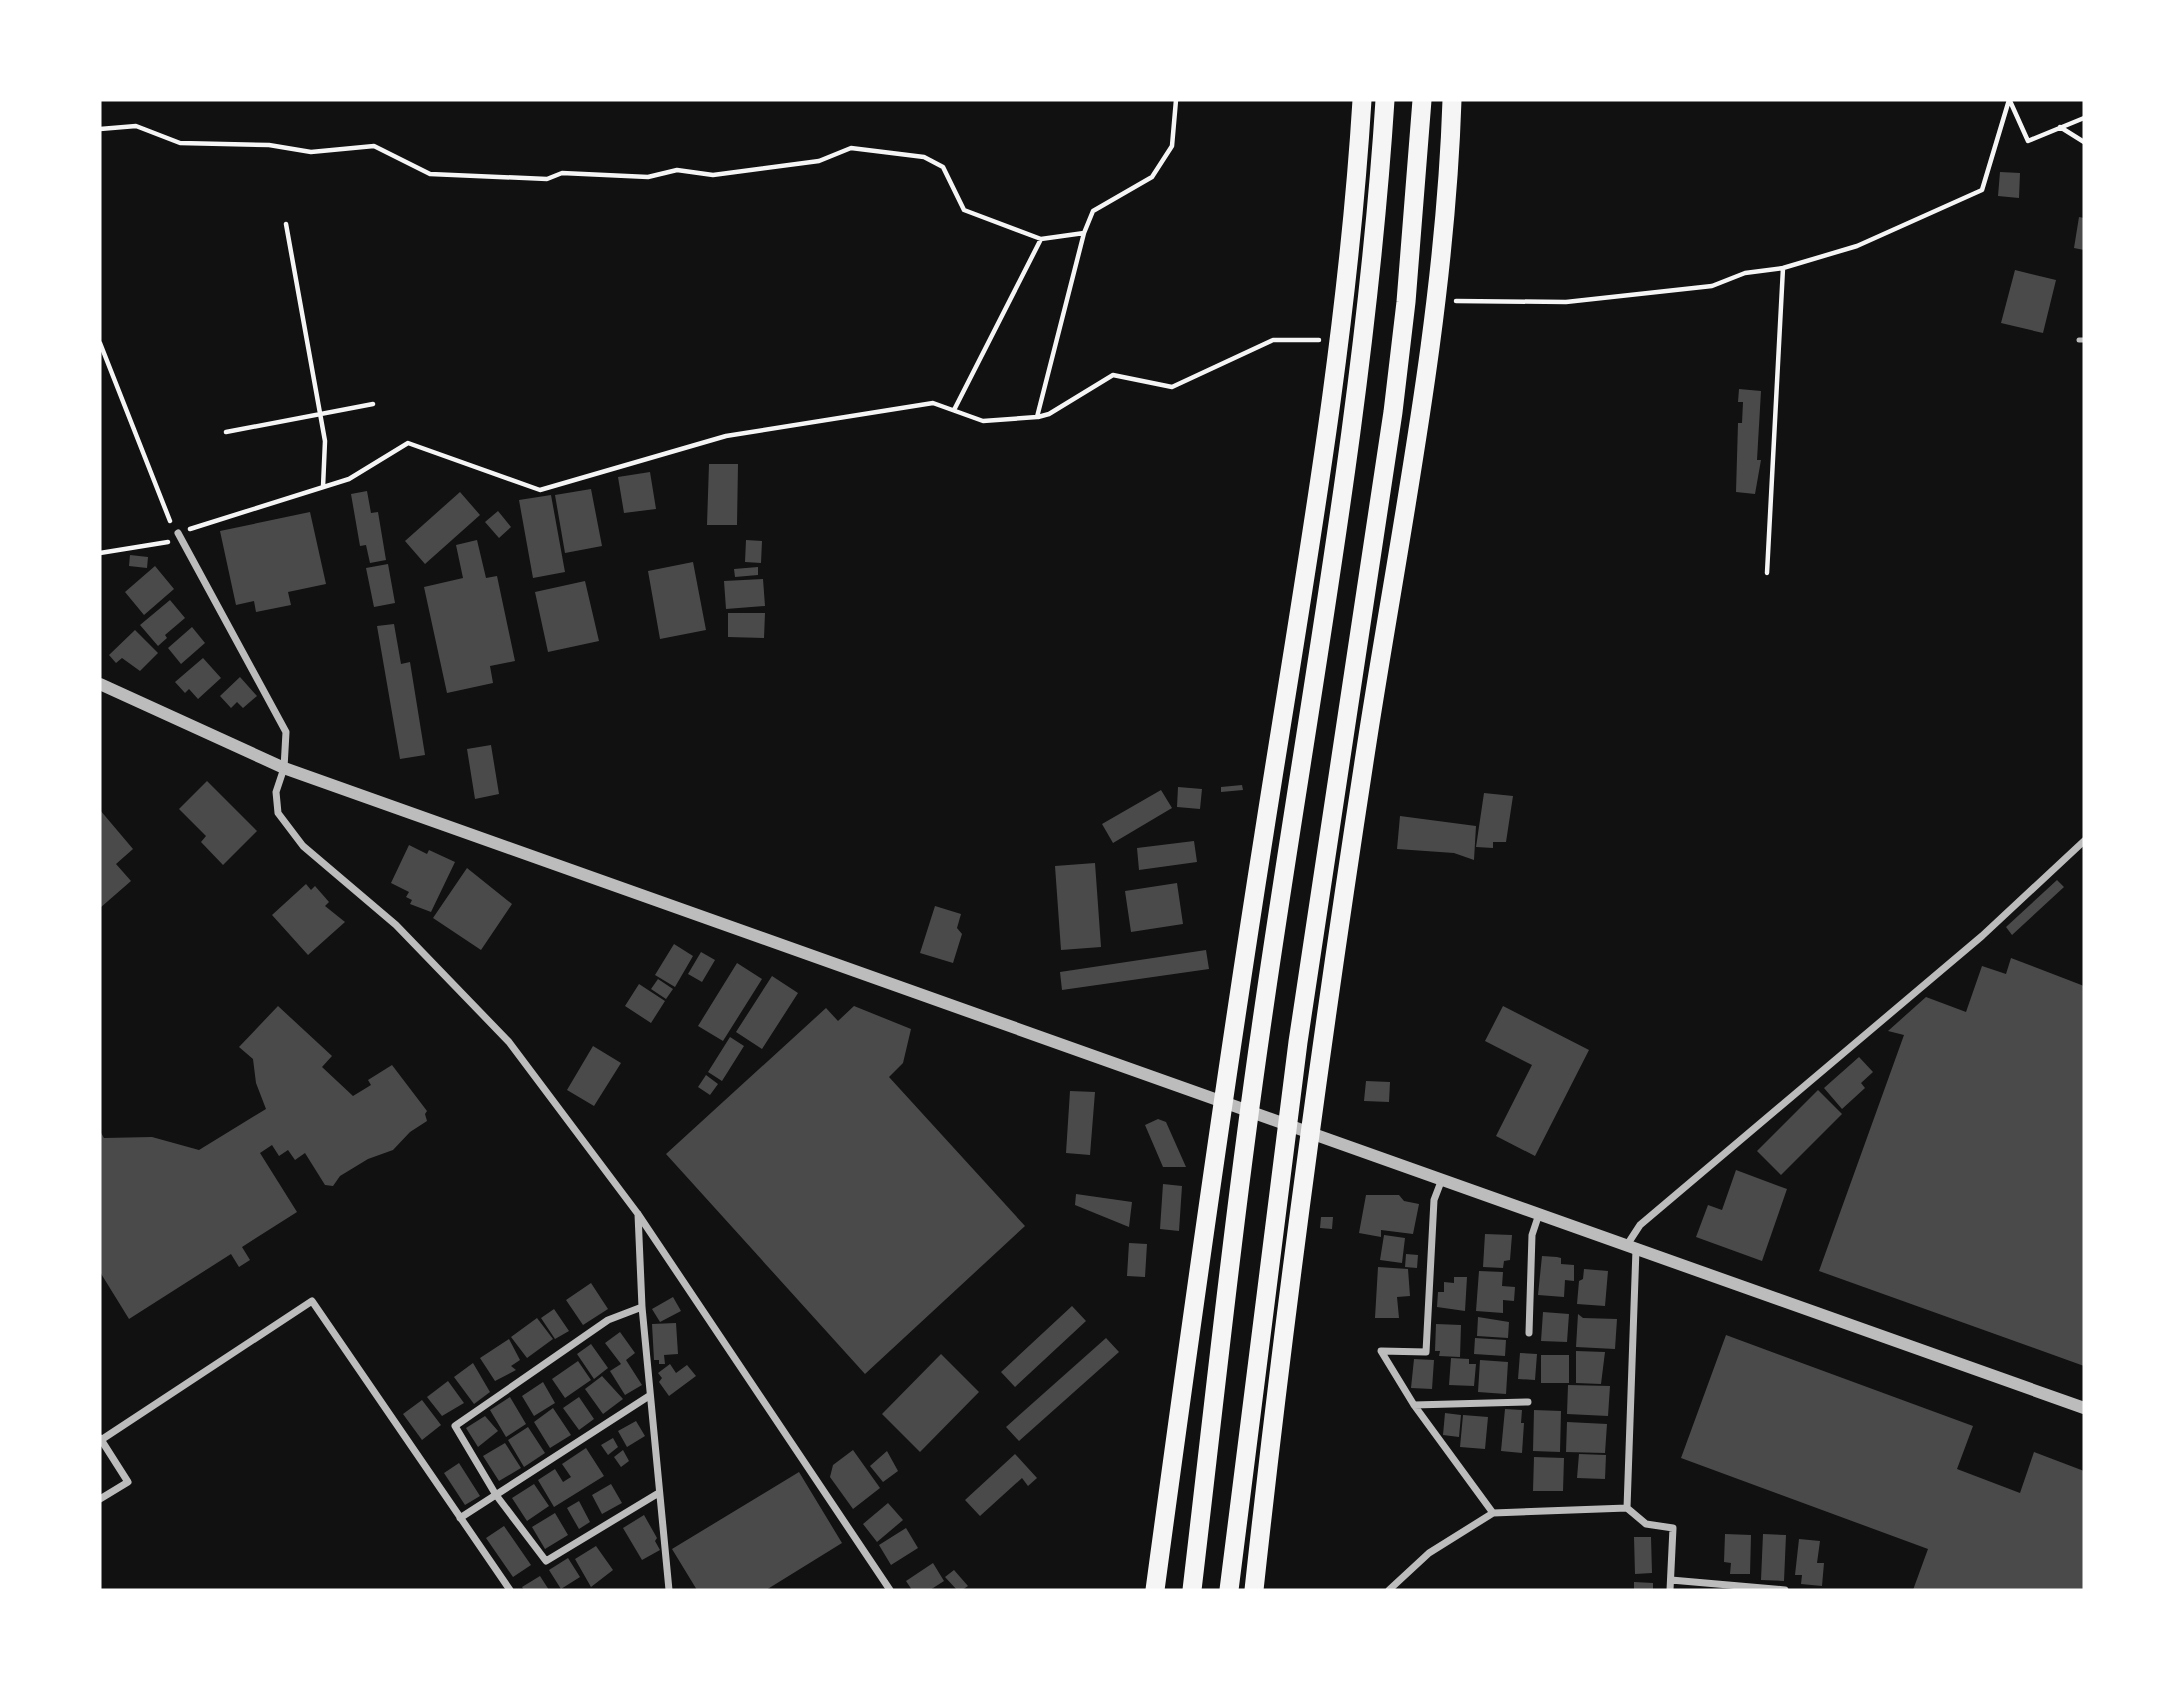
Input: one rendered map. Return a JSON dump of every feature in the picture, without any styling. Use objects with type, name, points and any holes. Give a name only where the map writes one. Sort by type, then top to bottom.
[{"type":"highway","points":[[1155,1590],[1223,1100],[1332,403],[1356,188],[1362,100]]},
{"type":"highway","points":[[1192,1590],[1261,1029],[1356,408],[1378,211],[1385,100]]},
{"type":"highway","points":[[1229,1590],[1298,1042],[1393,412],[1422,100]]},
{"type":"highway","points":[[1254,1590],[1274,1406],[1330,983],[1421,417],[1443,242],[1452,100]]},
{"type":"street","points":[[180,536],[286,732],[284,768],[276,792],[278,813],[303,846],[396,925],[509,1042],[638,1214],[890,1590]]},
{"type":"street","points":[[100,684],[284,768],[2084,1408]]},
{"type":"street","points":[[1627,1508],[1631,1246],[1640,1225],[1941,971],[2084,841]]},
{"type":"street","points":[[1442,1179],[1434,1200],[1426,1352],[1381,1351],[1414,1405],[1493,1513]]},
{"type":"street","points":[[638,1214],[642,1307],[657,1494],[669,1590]]},
{"type":"street","points":[[1529,1333],[1532,1235],[1539,1214]]},
{"type":"street","points":[[100,1499],[128,1482],[101,1439],[312,1301],[510,1590]]},
{"type":"street","points":[[642,1307],[608,1320],[455,1426],[496,1495],[546,1561],[657,1494]]},
{"type":"street","points":[[460,1518],[649,1396]]},
{"type":"street","points":[[1414,1405],[1528,1402]]},
{"type":"street","points":[[1389,1590],[1429,1553],[1493,1513],[1627,1508],[1646,1524],[1673,1528],[1670,1590]]},
{"type":"street","points":[[1671,1580],[1785,1590]]},
{"type":"path","points":[[1037,417],[1084,233],[1093,211],[1152,177],[1171,146],[1176,100]]},
{"type":"path","points":[[2009,100],[2028,141],[2084,118]]},
{"type":"path","points":[[1451,301],[1566,302],[1712,286],[1745,272],[1783,268],[1857,246],[1982,190],[2009,100]]},
{"type":"path","points":[[100,129],[136,125],[180,143],[269,145],[311,152],[374,146],[430,174],[547,179],[562,173],[648,177],[677,170],[713,176],[818,161],[851,148],[924,158],[943,167],[964,210],[1041,239],[1084,233]]},
{"type":"path","points":[[2060,127],[2084,142]]},
{"type":"path","points":[[286,223],[325,441],[323,487]]},
{"type":"path","points":[[954,410],[1041,239]]},
{"type":"path","points":[[1767,573],[1783,268]]},
{"type":"path","points":[[100,553],[180,536],[349,479],[408,443],[540,490],[726,436],[933,403],[983,421],[1037,417],[1049,414],[1113,375],[1172,387],[1273,340],[1319,340]]},
{"type":"path","points":[[100,343],[170,520],[180,536]]},
{"type":"path","points":[[226,432],[373,404]]},
{"type":"building","points":[[2000,172],[2020,173],[2019,198],[1998,196]]},
{"type":"building","points":[[2079,217],[2084,218],[2084,250],[2074,248]]},
{"type":"building","points":[[2015,270],[2056,280],[2043,333],[2001,323]]},
{"type":"building","points":[[1739,389],[1761,391],[1757,460],[1761,460],[1755,494],[1736,492],[1738,423],[1742,423],[1743,402],[1738,402]]},
{"type":"building","points":[[709,464],[738,464],[737,525],[707,525]]},
{"type":"building","points":[[650,472],[656,509],[624,513],[618,477]]},
{"type":"building","points":[[591,489],[602,546],[565,553],[555,495]]},
{"type":"building","points":[[367,491],[371,513],[378,512],[386,560],[370,563],[366,545],[360,546],[351,494]]},
{"type":"building","points":[[460,492],[480,515],[425,564],[405,541]]},
{"type":"building","points":[[551,495],[565,572],[533,578],[519,500]]},
{"type":"building","points":[[498,511],[511,527],[499,538],[485,522]]},
{"type":"building","points":[[310,512],[326,584],[288,592],[291,605],[256,612],[254,601],[236,605],[220,531]]},
{"type":"building","points":[[477,540],[486,578],[497,576],[515,661],[490,666],[493,683],[447,693],[424,587],[463,578],[456,545]]},
{"type":"building","points":[[746,540],[762,541],[761,563],[745,562]]},
{"type":"building","points":[[130,555],[148,557],[147,568],[129,566]]},
{"type":"building","points":[[693,562],[706,630],[660,639],[648,571]]},
{"type":"building","points":[[388,564],[395,603],[374,607],[366,568]]},
{"type":"building","points":[[155,566],[174,589],[144,615],[125,592]]},
{"type":"building","points":[[758,567],[758,575],[735,577],[734,569]]},
{"type":"building","points":[[763,579],[765,606],[726,609],[724,581]]},
{"type":"building","points":[[585,581],[599,641],[548,652],[535,592]]},
{"type":"building","points":[[170,600],[185,618],[165,635],[167,638],[158,646],[140,625]]},
{"type":"building","points":[[728,613],[765,613],[764,638],[728,637]]},
{"type":"building","points":[[394,624],[401,664],[410,662],[425,755],[400,759],[377,626]]},
{"type":"building","points":[[192,627],[205,643],[181,664],[168,648]]},
{"type":"building","points":[[135,630],[158,653],[140,671],[122,658],[116,663],[109,655]]},
{"type":"building","points":[[203,658],[221,678],[198,699],[189,689],[185,693],[175,682]]},
{"type":"building","points":[[240,677],[257,696],[243,708],[237,702],[231,708],[220,696]]},
{"type":"building","points":[[491,745],[499,794],[475,799],[467,749]]},
{"type":"building","points":[[207,781],[257,831],[223,865],[201,842],[206,836],[179,809]]},
{"type":"building","points":[[1242,785],[1243,790],[1221,792],[1221,787]]},
{"type":"building","points":[[1178,787],[1202,789],[1200,809],[1177,807]]},
{"type":"building","points":[[1161,790],[1172,808],[1113,843],[1102,824]]},
{"type":"building","points":[[1484,793],[1513,796],[1506,842],[1493,842],[1493,848],[1476,847]]},
{"type":"building","points":[[100,810],[133,849],[116,864],[131,881],[100,908]]},
{"type":"building","points":[[1400,816],[1476,826],[1474,860],[1454,853],[1397,849]]},
{"type":"building","points":[[1194,841],[1197,862],[1139,870],[1137,848]]},
{"type":"building","points":[[409,845],[427,854],[429,850],[455,862],[431,912],[410,904],[412,900],[406,897],[409,892],[391,883]]},
{"type":"building","points":[[1095,863],[1101,947],[1061,950],[1055,866]]},
{"type":"building","points":[[467,868],[512,904],[481,950],[433,918]]},
{"type":"building","points":[[2057,880],[2064,887],[2012,935],[2006,927]]},
{"type":"building","points":[[1177,883],[1183,924],[1131,932],[1125,891]]},
{"type":"building","points":[[306,884],[311,890],[315,886],[329,902],[325,906],[345,922],[308,955],[272,915]]},
{"type":"building","points":[[935,906],[961,914],[957,928],[962,934],[953,963],[920,953]]},
{"type":"building","points":[[674,944],[693,956],[675,987],[655,975]]},
{"type":"building","points":[[1206,950],[1209,969],[1062,990],[1060,972]]},
{"type":"building","points":[[701,952],[715,960],[702,982],[688,974]]},
{"type":"building","points":[[2011,958],[2084,986],[2084,1366],[1819,1271],[1904,1035],[1888,1031],[1926,997],[1966,1012],[1982,966],[2006,974]]},
{"type":"building","points":[[737,963],[762,979],[723,1041],[698,1026]]},
{"type":"building","points":[[772,976],[798,993],[762,1049],[736,1032]]},
{"type":"building","points":[[658,979],[673,989],[666,999],[651,989]]},
{"type":"building","points":[[639,984],[665,1001],[651,1023],[625,1006]]},
{"type":"building","points":[[278,1006],[332,1056],[322,1067],[353,1096],[371,1085],[368,1080],[392,1065],[427,1111],[427,1121],[410,1132],[393,1150],[368,1159],[340,1176],[333,1186],[325,1185],[305,1153],[295,1160],[288,1150],[279,1156],[272,1145],[260,1153],[297,1212],[242,1247],[250,1260],[239,1267],[231,1254],[129,1319],[100,1272],[100,1131],[104,1138],[152,1137],[199,1150],[266,1109],[256,1083],[253,1059],[239,1047]]},
{"type":"building","points":[[854,1006],[911,1029],[903,1063],[889,1077],[1025,1226],[865,1374],[666,1154],[826,1008],[838,1021]]},
{"type":"building","points":[[1503,1006],[1589,1050],[1535,1156],[1496,1136],[1532,1065],[1485,1041]]},
{"type":"building","points":[[730,1037],[744,1046],[722,1081],[708,1072]]},
{"type":"building","points":[[593,1046],[621,1063],[594,1106],[567,1090]]},
{"type":"building","points":[[1859,1057],[1873,1072],[1861,1083],[1865,1088],[1842,1109],[1824,1088]]},
{"type":"building","points":[[706,1075],[718,1084],[710,1095],[698,1087]]},
{"type":"building","points":[[1366,1081],[1390,1082],[1389,1102],[1364,1101]]},
{"type":"building","points":[[1818,1090],[1842,1114],[1781,1175],[1757,1151]]},
{"type":"building","points":[[1070,1091],[1095,1092],[1090,1155],[1066,1153]]},
{"type":"building","points":[[1158,1119],[1166,1122],[1186,1167],[1163,1167],[1145,1125]]},
{"type":"building","points":[[1736,1170],[1787,1189],[1762,1261],[1696,1237],[1708,1205],[1722,1210]]},
{"type":"building","points":[[1163,1184],[1182,1186],[1179,1231],[1160,1229]]},
{"type":"building","points":[[1076,1194],[1132,1202],[1129,1227],[1075,1205]]},
{"type":"building","points":[[1366,1195],[1399,1195],[1404,1201],[1419,1204],[1413,1234],[1381,1230],[1381,1237],[1359,1233]]},
{"type":"building","points":[[1321,1217],[1333,1217],[1332,1229],[1320,1228]]},
{"type":"building","points":[[1485,1234],[1512,1235],[1510,1260],[1504,1261],[1503,1268],[1483,1267]]},
{"type":"building","points":[[1384,1235],[1405,1238],[1402,1263],[1380,1260]]},
{"type":"building","points":[[1129,1243],[1147,1244],[1145,1277],[1127,1276]]},
{"type":"building","points":[[1406,1254],[1418,1255],[1417,1268],[1405,1267]]},
{"type":"building","points":[[1542,1256],[1561,1258],[1561,1264],[1574,1265],[1574,1281],[1565,1280],[1564,1297],[1538,1295]]},
{"type":"building","points":[[1378,1267],[1408,1269],[1410,1296],[1397,1297],[1399,1318],[1375,1318]]},
{"type":"building","points":[[1584,1269],[1608,1271],[1605,1306],[1577,1304],[1579,1281],[1583,1279]]},
{"type":"building","points":[[1479,1271],[1503,1272],[1502,1286],[1515,1287],[1514,1301],[1503,1300],[1503,1313],[1476,1311]]},
{"type":"building","points":[[1454,1277],[1467,1277],[1465,1311],[1437,1307],[1438,1292],[1444,1292],[1444,1282],[1454,1283]]},
{"type":"building","points":[[591,1283],[608,1309],[583,1325],[566,1300]]},
{"type":"building","points":[[673,1297],[681,1311],[660,1322],[652,1309]]},
{"type":"building","points":[[1072,1306],[1086,1321],[1015,1387],[1001,1372]]},
{"type":"building","points":[[554,1309],[569,1331],[555,1339],[541,1318]]},
{"type":"building","points":[[1543,1312],[1569,1314],[1567,1342],[1541,1341]]},
{"type":"building","points":[[1578,1314],[1583,1318],[1617,1319],[1615,1349],[1576,1347]]},
{"type":"building","points":[[1478,1317],[1509,1322],[1508,1338],[1477,1336]]},
{"type":"building","points":[[537,1318],[553,1339],[527,1358],[511,1337]]},
{"type":"building","points":[[676,1323],[678,1354],[664,1355],[665,1364],[659,1364],[659,1360],[654,1360],[652,1324]]},
{"type":"building","points":[[1436,1324],[1461,1325],[1460,1357],[1439,1356],[1440,1351],[1435,1351]]},
{"type":"building","points":[[620,1332],[635,1353],[626,1360],[642,1385],[625,1395],[610,1371],[621,1364],[605,1343]]},
{"type":"building","points":[[1726,1335],[1973,1426],[1957,1469],[2020,1493],[2034,1452],[2084,1471],[2084,1590],[1913,1590],[1928,1549],[1681,1458]]},
{"type":"building","points":[[1106,1338],[1119,1352],[1019,1441],[1006,1427]]},
{"type":"building","points":[[1475,1338],[1506,1340],[1505,1356],[1474,1354]]},
{"type":"building","points":[[509,1339],[520,1360],[511,1366],[516,1370],[495,1381],[480,1358]]},
{"type":"building","points":[[591,1344],[608,1368],[594,1379],[577,1354]]},
{"type":"building","points":[[1576,1351],[1605,1352],[1601,1384],[1576,1383]]},
{"type":"building","points":[[1520,1353],[1537,1354],[1535,1380],[1518,1379]]},
{"type":"building","points":[[941,1354],[979,1392],[920,1452],[882,1414]]},
{"type":"building","points":[[1541,1355],[1569,1355],[1569,1383],[1541,1383]]},
{"type":"building","points":[[1451,1358],[1469,1359],[1469,1364],[1476,1364],[1474,1386],[1449,1385]]},
{"type":"building","points":[[1414,1359],[1434,1360],[1432,1389],[1411,1388]]},
{"type":"building","points":[[1480,1360],[1508,1362],[1506,1394],[1478,1392]]},
{"type":"building","points":[[578,1361],[591,1380],[565,1398],[552,1379]]},
{"type":"building","points":[[473,1363],[490,1392],[474,1404],[454,1377]]},
{"type":"building","points":[[670,1364],[676,1373],[687,1365],[696,1376],[669,1396],[659,1382],[662,1378],[658,1373]]},
{"type":"building","points":[[602,1376],[623,1399],[603,1414],[585,1389]]},
{"type":"building","points":[[448,1381],[464,1403],[442,1416],[427,1397]]},
{"type":"building","points":[[543,1382],[555,1403],[534,1416],[522,1396]]},
{"type":"building","points":[[1568,1385],[1610,1386],[1608,1416],[1567,1414]]},
{"type":"building","points":[[510,1397],[526,1424],[506,1437],[490,1410]]},
{"type":"building","points":[[579,1397],[594,1419],[579,1430],[563,1408]]},
{"type":"building","points":[[422,1400],[441,1425],[422,1440],[403,1414]]},
{"type":"building","points":[[553,1408],[571,1435],[550,1448],[534,1422]]},
{"type":"building","points":[[1505,1409],[1522,1410],[1522,1453],[1501,1451]]},
{"type":"building","points":[[1534,1410],[1561,1411],[1560,1452],[1533,1451]]},
{"type":"building","points":[[1445,1413],[1461,1415],[1459,1437],[1443,1435]]},
{"type":"building","points":[[1463,1415],[1488,1417],[1485,1449],[1460,1447]]},
{"type":"building","points":[[485,1416],[498,1431],[478,1447],[466,1428]]},
{"type":"building","points":[[636,1421],[645,1436],[627,1447],[618,1431]]},
{"type":"building","points":[[1567,1422],[1607,1424],[1605,1453],[1566,1452]]},
{"type":"building","points":[[528,1427],[545,1453],[524,1467],[508,1440]]},
{"type":"building","points":[[613,1438],[618,1447],[608,1455],[601,1445]]},
{"type":"building","points":[[505,1443],[521,1468],[499,1481],[483,1456]]},
{"type":"building","points":[[586,1448],[604,1476],[554,1507],[538,1480],[555,1469],[563,1482],[571,1477],[562,1464]]},
{"type":"building","points":[[623,1450],[629,1461],[621,1467],[614,1457]]},
{"type":"building","points":[[853,1450],[880,1488],[853,1509],[830,1477],[833,1465]]},
{"type":"building","points":[[887,1451],[898,1471],[883,1482],[870,1466]]},
{"type":"building","points":[[1015,1454],[1037,1478],[1028,1486],[1022,1478],[980,1516],[965,1500]]},
{"type":"building","points":[[1579,1454],[1606,1455],[1605,1479],[1577,1478]]},
{"type":"building","points":[[1534,1457],[1564,1458],[1563,1491],[1533,1491]]},
{"type":"building","points":[[459,1463],[480,1496],[465,1505],[444,1473]]},
{"type":"building","points":[[799,1472],[842,1543],[766,1590],[697,1590],[672,1549]]},
{"type":"building","points":[[534,1484],[549,1506],[527,1521],[512,1498]]},
{"type":"building","points":[[611,1484],[622,1503],[602,1514],[592,1495]]},
{"type":"building","points":[[579,1501],[590,1522],[579,1529],[567,1508]]},
{"type":"building","points":[[888,1503],[903,1520],[877,1542],[863,1524]]},
{"type":"building","points":[[555,1513],[568,1535],[545,1549],[532,1527]]},
{"type":"building","points":[[644,1515],[657,1538],[655,1541],[660,1550],[642,1560],[623,1528]]},
{"type":"building","points":[[504,1526],[531,1565],[513,1577],[486,1538]]},
{"type":"building","points":[[906,1528],[918,1548],[891,1565],[879,1545]]},
{"type":"building","points":[[1725,1534],[1751,1535],[1750,1574],[1730,1574],[1731,1563],[1724,1562]]},
{"type":"building","points":[[1763,1534],[1786,1535],[1784,1581],[1761,1580]]},
{"type":"building","points":[[1634,1537],[1651,1537],[1652,1573],[1635,1574]]},
{"type":"building","points":[[1799,1539],[1820,1541],[1817,1563],[1824,1563],[1822,1586],[1801,1584],[1802,1575],[1795,1575]]},
{"type":"building","points":[[596,1546],[613,1570],[591,1587],[575,1559]]},
{"type":"building","points":[[568,1558],[580,1577],[561,1589],[549,1570]]},
{"type":"building","points":[[933,1563],[944,1581],[930,1590],[912,1590],[906,1581]]},
{"type":"building","points":[[954,1570],[968,1586],[962,1590],[957,1590],[945,1577]]},
{"type":"building","points":[[540,1576],[549,1590],[524,1590],[522,1587]]},
{"type":"building","points":[[1634,1582],[1653,1583],[1653,1590],[1634,1590]]}]
